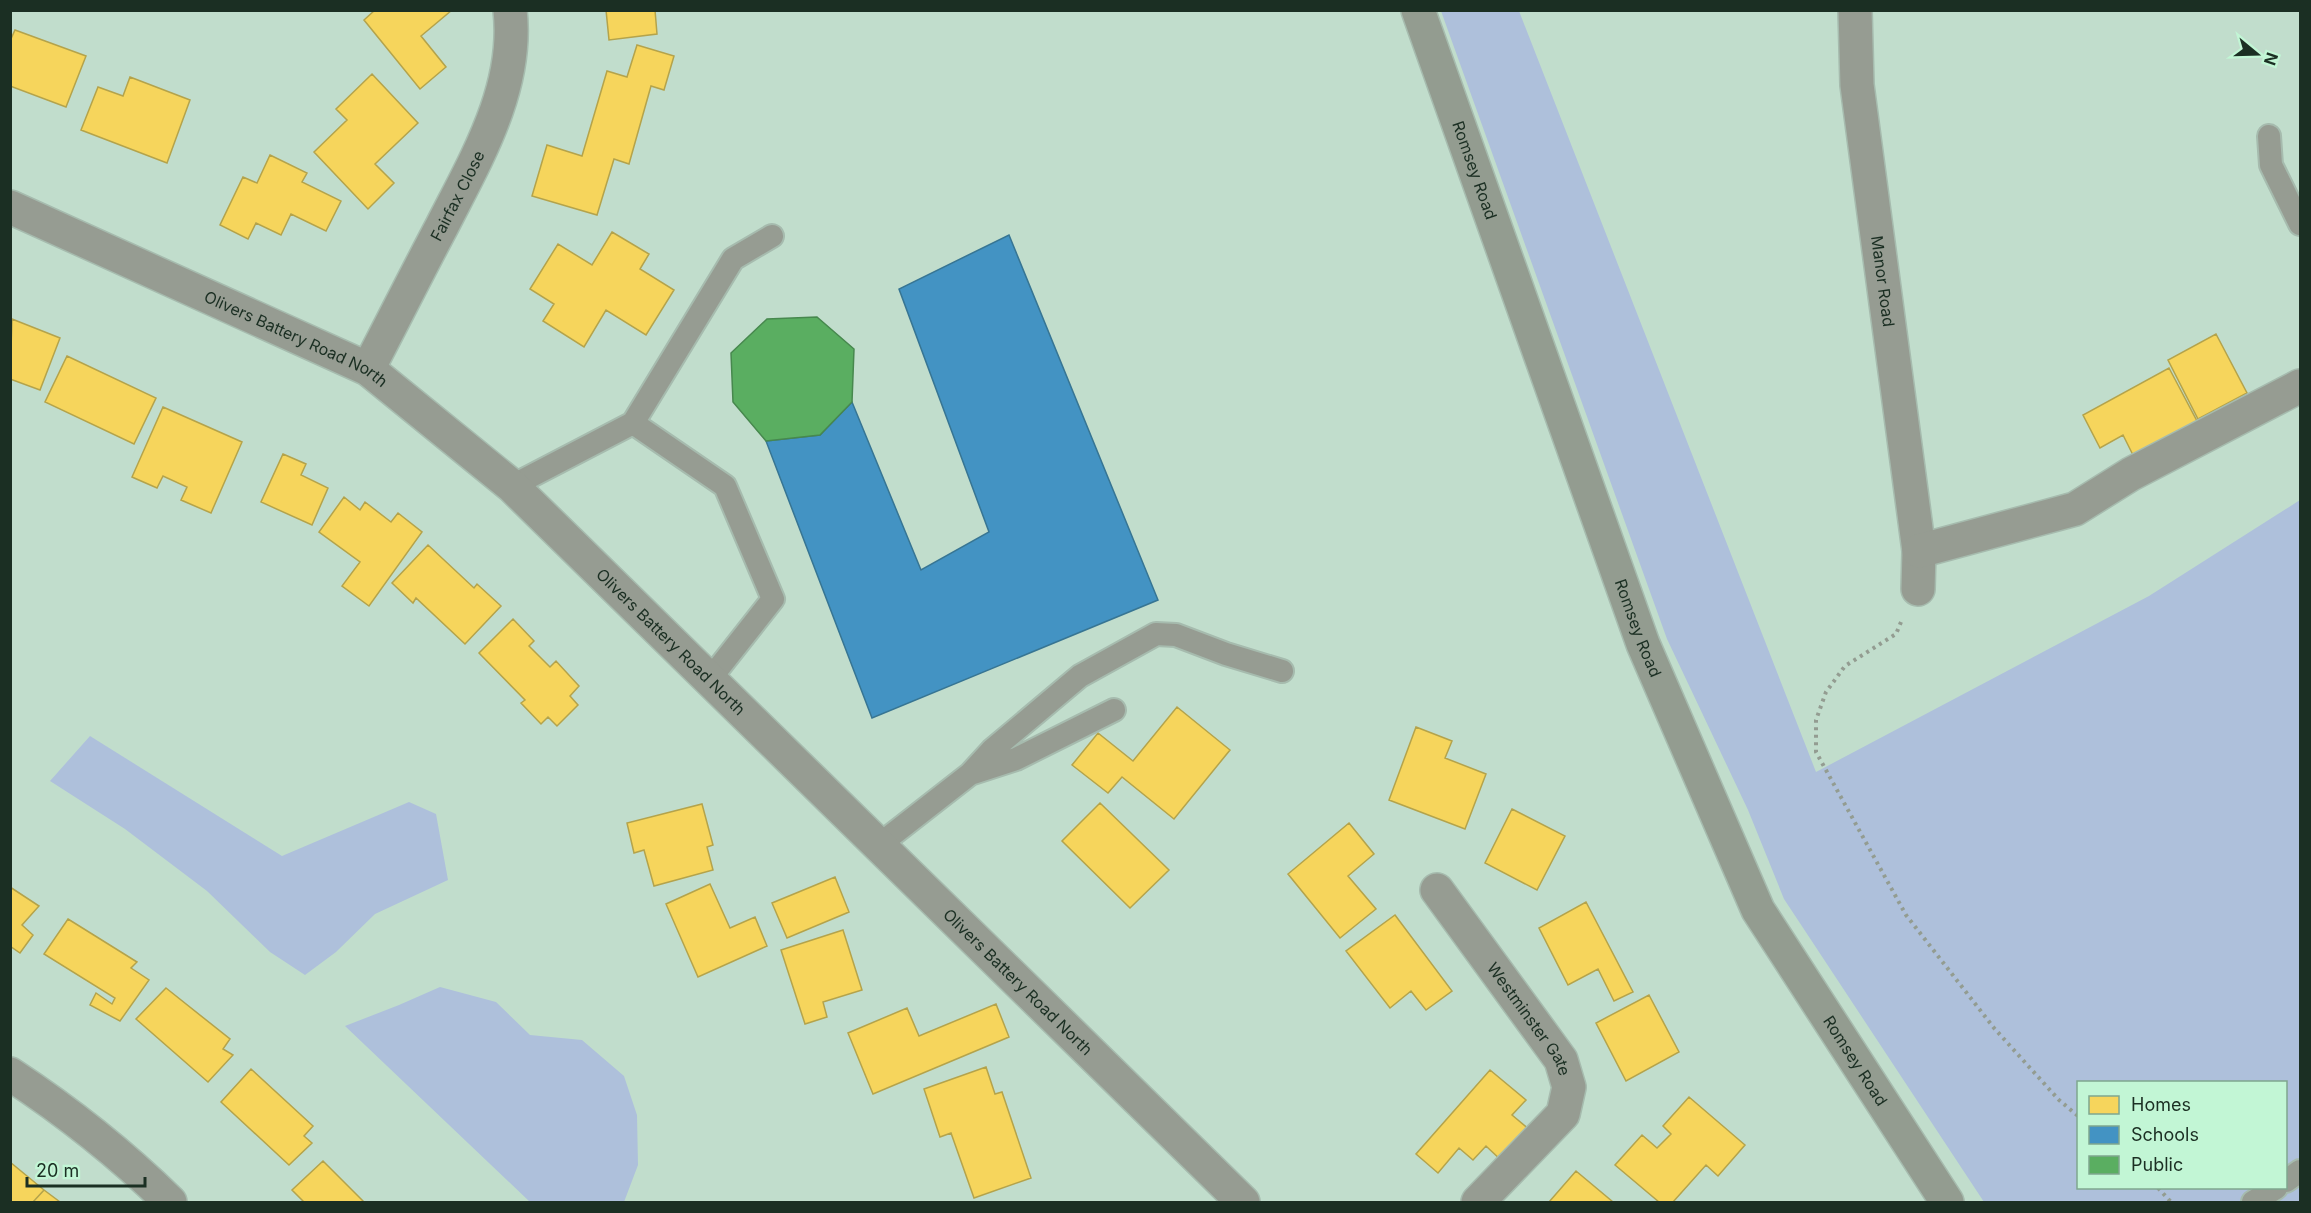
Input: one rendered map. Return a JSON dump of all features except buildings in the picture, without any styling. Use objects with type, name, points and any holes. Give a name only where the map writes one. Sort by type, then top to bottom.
[{"type":"main road","name":"Romsey Road","points":[[1418,10],[1643,644],[1758,910],[1947,1203]]},
{"type":"street","name":"Fairfax Close","points":[[369,369],[481,150],[507,79],[513,35],[510,10]]},
{"type":"street","name":"Manor Road","points":[[1855,10],[1857,86],[1919,551],[1917,589]]},
{"type":"street","name":"Olivers Battery Road North","points":[[10,207],[369,369],[512,486],[1243,1203]]},
{"type":"street","points":[[1919,551],[2075,509],[2131,474],[2301,386]]},
{"type":"street","name":"Westminster Gate","points":[[1437,890],[1561,1060],[1569,1088],[1563,1114],[1478,1203]]},
{"type":"street","points":[[10,1074],[52,1102],[119,1154],[170,1203]]},
{"type":"lane","points":[[2269,136],[2271,165],[2301,224]]},
{"type":"lane","points":[[512,486],[633,423],[733,259],[772,236]]},
{"type":"lane","points":[[633,423],[725,486],[773,599],[710,679]]},
{"type":"lane","points":[[879,845],[970,774],[992,750],[1080,676],[1156,634],[1176,635],[1226,654],[1282,670]]},
{"type":"lane","points":[[970,774],[1016,759],[1114,710]]},
{"type":"lane","points":[[2287,1180],[2301,1171]]},
{"type":"lane","points":[[2253,1203],[2274,1189]]},
{"type":"path","points":[[1917,589],[1896,634],[1845,666],[1826,692],[1816,720],[1816,752],[1906,915],[1994,1028],[2059,1100],[2077,1114]]},
{"type":"path","points":[[2159,1189],[2171,1203]]},
{"type":"shaded area","points":[[1441,11],[1519,11],[1816,772],[2149,596],[2300,500],[2300,1202],[1984,1202],[1784,899],[1748,810],[1667,639]]},
{"type":"shaded area","points":[[90,736],[282,856],[409,802],[436,814],[448,880],[375,914],[336,952],[305,975],[270,952],[207,891],[125,829],[50,781]]},
{"type":"shaded area","points":[[440,987],[496,1002],[530,1035],[582,1040],[624,1076],[637,1115],[638,1165],[624,1202],[530,1202],[345,1026]]}]
